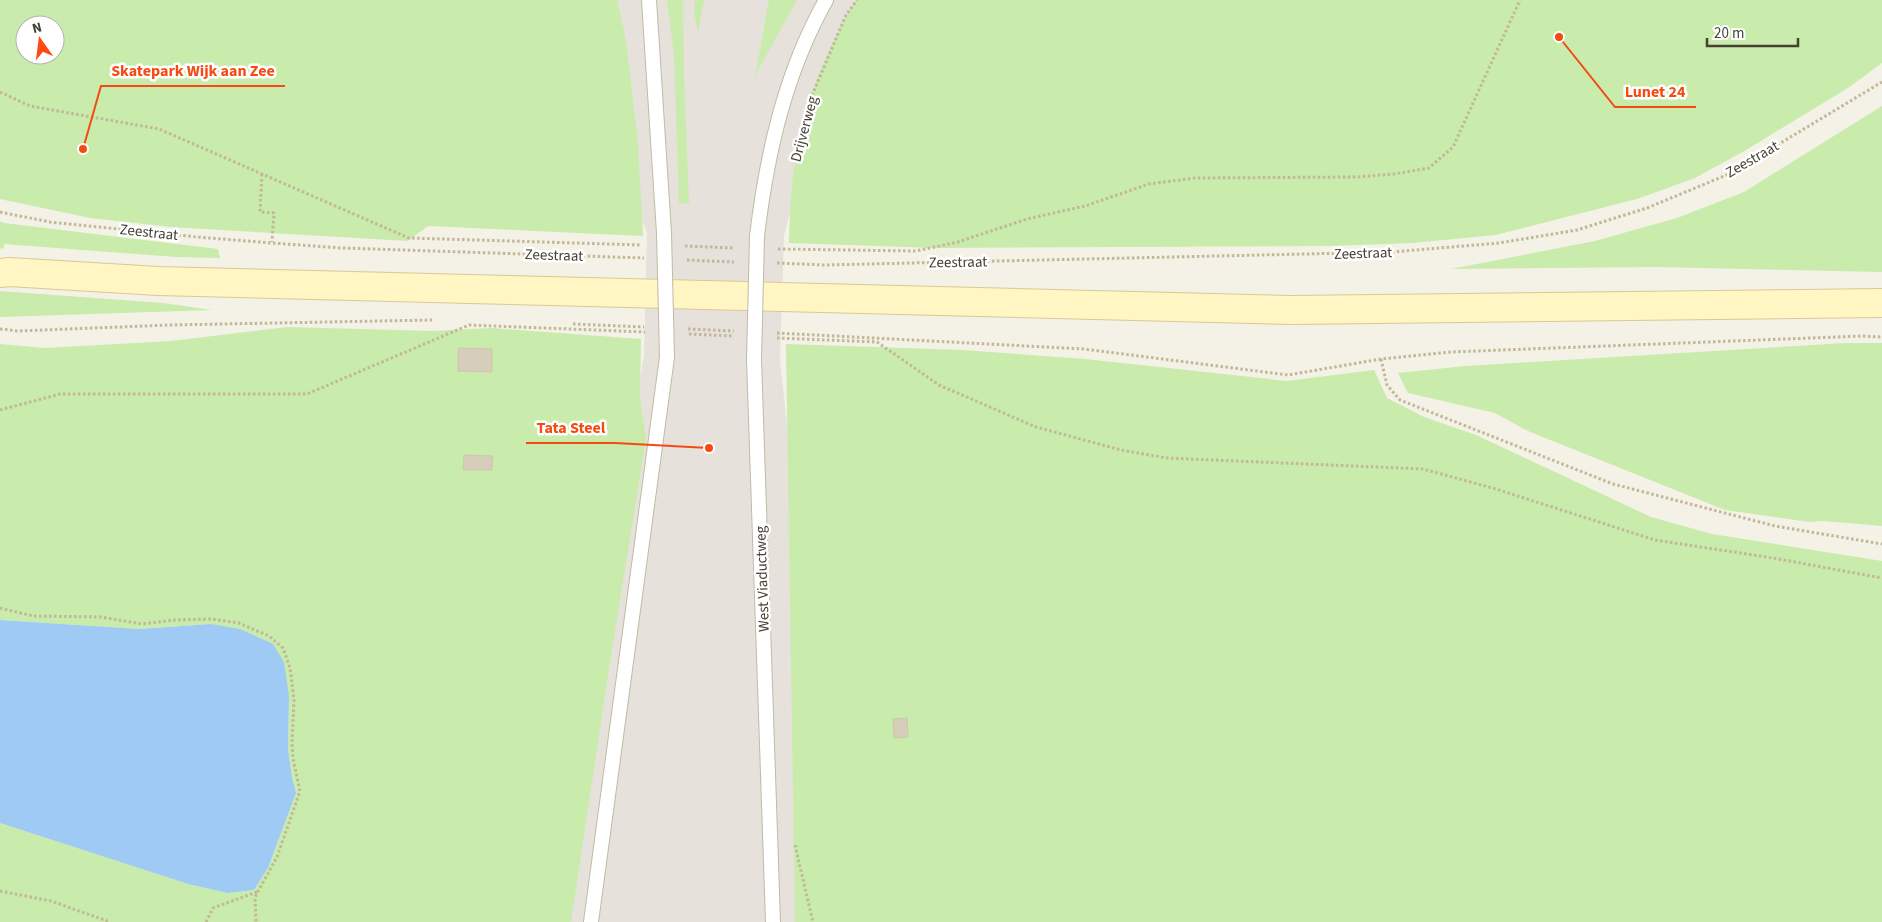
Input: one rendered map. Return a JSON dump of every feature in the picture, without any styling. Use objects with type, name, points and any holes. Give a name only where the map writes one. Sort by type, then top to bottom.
[{"type":"main road","points":[[3,271],[158,281],[1291,310],[1882,303]]},
{"type":"lane","points":[[591,922],[667,357],[664,233],[649,0]]},
{"type":"lane","name":"Drijverweg","points":[[757,236],[771,144],[796,63],[826,0]]},
{"type":"lane","name":"West Viaductweg","points":[[757,236],[754,360],[773,922]]},
{"type":"path","name":"Drijverweg","points":[[810,102],[846,15],[858,0]]},
{"type":"path","points":[[772,249],[916,251],[958,242],[1027,219],[1085,206],[1149,184],[1195,178],[1394,174],[1429,168],[1453,147],[1520,0]]},
{"type":"path","name":"Zeestraat","points":[[774,263],[824,265],[1392,252],[1499,243],[1586,227],[1647,208],[1729,174],[1882,82]]},
{"type":"path","points":[[0,92],[30,106],[159,129],[409,238],[649,245]]},
{"type":"path","name":"Drijverweg","points":[[795,159],[799,139]]},
{"type":"path","points":[[262,174],[260,212],[274,213],[272,243]]},
{"type":"path","name":"Zeestraat","points":[[0,212],[50,222],[272,243],[342,248],[647,259]]},
{"type":"path","points":[[678,246],[743,248]]},
{"type":"path","points":[[686,260],[735,262]]},
{"type":"path","points":[[0,329],[18,331],[170,325],[440,320]]},
{"type":"path","points":[[569,323],[645,327]]},
{"type":"path","points":[[0,410],[60,394],[307,394],[469,325],[648,332]]},
{"type":"path","points":[[684,329],[742,332]]},
{"type":"path","points":[[771,333],[1084,349],[1288,375],[1381,359],[1451,352],[1862,336],[1882,337]]},
{"type":"path","points":[[688,334],[738,336]]},
{"type":"path","points":[[768,338],[877,342],[939,384],[1036,428],[1121,450],[1167,458],[1423,469],[1496,489],[1655,540],[1773,558],[1882,578]]},
{"type":"path","points":[[1381,359],[1387,385],[1400,400],[1613,484],[1775,526],[1882,544]]},
{"type":"path","points":[[0,608],[33,616],[101,616],[142,624],[175,620],[212,619],[238,623],[269,636],[283,648],[290,668],[294,700],[293,759],[300,791],[277,857],[257,891],[255,897],[256,922]]},
{"type":"path","points":[[0,890],[51,901],[110,922]]},
{"type":"path","points":[[206,922],[213,908],[257,891]]},
{"type":"shaded area","points":[[586,0],[882,0],[812,120],[784,236],[780,360],[799,536],[812,922],[552,922],[644,356],[647,233],[632,195]]},
{"type":"green space","points":[[0,0],[617,0],[626,40],[638,143],[643,236],[428,226],[408,241],[171,227],[90,218],[0,199]]},
{"type":"green space","points":[[667,0],[683,0],[689,204],[679,203],[674,56]]},
{"type":"green space","points":[[695,0],[704,0],[698,32],[694,14]]},
{"type":"green space","points":[[769,0],[797,0],[755,76]]},
{"type":"green space","points":[[856,0],[1882,0],[1882,63],[1848,88],[1746,150],[1695,178],[1637,199],[1495,235],[1413,243],[1330,246],[937,248],[789,243],[793,179],[803,125],[824,61]]},
{"type":"green space","points":[[1882,106],[1882,272],[1656,267],[1451,269],[1595,241],[1677,218],[1744,192]]},
{"type":"green space","points":[[0,221],[218,249],[220,258],[176,257],[4,244],[4,249],[0,248]]},
{"type":"green space","points":[[0,291],[163,303],[212,310],[0,317]]},
{"type":"green space","points":[[287,327],[433,331],[491,328],[641,339],[640,399],[646,439],[571,922],[0,922],[0,823],[188,884],[229,893],[254,890],[268,868],[296,793],[288,749],[289,696],[211,624],[139,629],[0,620],[0,344],[45,348],[171,341]]},
{"type":"green space","points":[[1846,343],[1882,343],[1882,526],[1823,521],[1809,522],[1725,510],[1528,431],[1495,413],[1408,393],[1398,373],[1466,366]]},
{"type":"green space","points":[[786,344],[962,350],[1085,359],[1287,381],[1374,370],[1387,398],[1424,417],[1476,435],[1651,517],[1712,534],[1882,561],[1882,922],[795,922]]},
{"type":"water","points":[[0,620],[139,629],[211,624],[240,629],[273,644],[284,662],[289,696],[288,749],[296,793],[268,868],[254,890],[228,893],[188,884],[0,823]]},
{"type":"building","points":[[458,349],[492,349],[492,372],[458,371]]},
{"type":"building","points":[[464,455],[493,456],[492,470],[463,470]]},
{"type":"building","points":[[907,718],[908,737],[894,738],[893,719]]},
{"type":"place","name":"Lunet 24","points":[[1559,37]]},
{"type":"place","name":"Skatepark Wijk aan Zee","points":[[83,149]]},
{"type":"place","name":"Tata Steel","points":[[709,448]]}]
